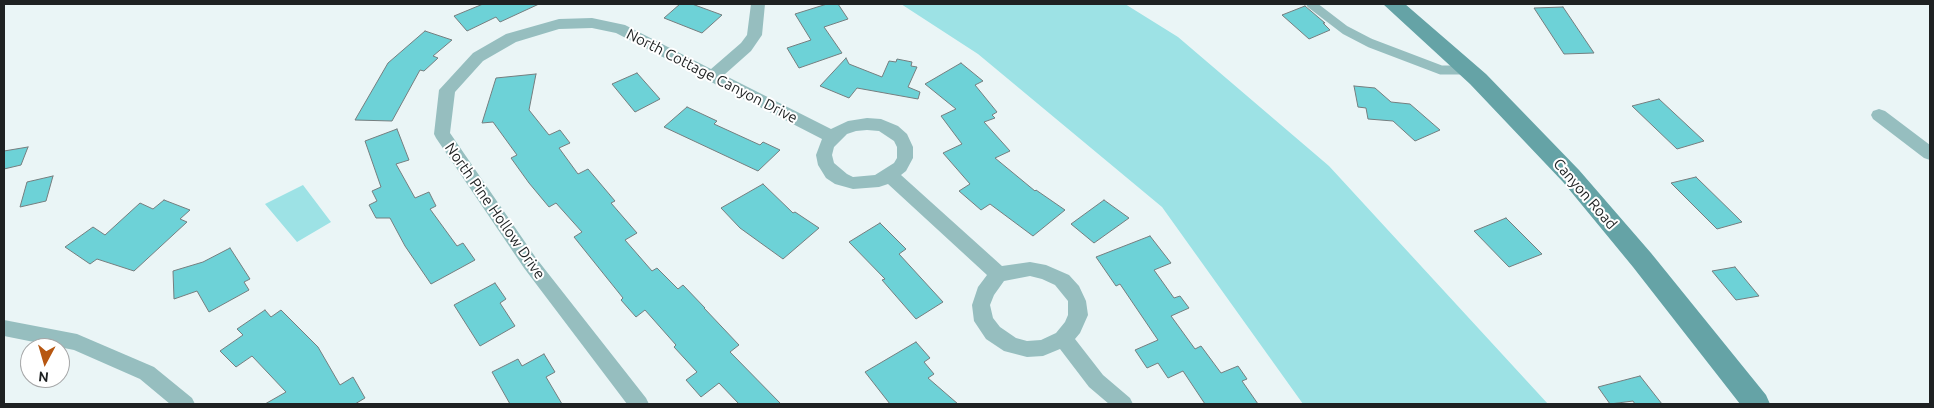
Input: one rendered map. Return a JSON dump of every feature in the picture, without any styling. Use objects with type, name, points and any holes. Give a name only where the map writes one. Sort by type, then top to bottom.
[{"type":"main road","name":"Canyon Road","points":[[1392,4],[1467,70],[1571,176],[1642,260],[1756,404]]},
{"type":"street","points":[[713,76],[746,47],[754,35],[758,4]]},
{"type":"street","name":"North Cottage Canyon Drive","points":[[559,24],[592,23],[620,29],[832,137]]},
{"type":"street","name":"North Pine Hollow Drive","points":[[559,24],[511,38],[478,58],[447,90],[442,134],[530,264],[639,404]]},
{"type":"street","points":[[1879,115],[1930,154]]},
{"type":"street","points":[[874,124],[892,130],[905,147],[905,158],[900,167],[890,176],[879,181],[853,183],[836,176],[826,164],[824,155],[826,146],[832,137],[854,125],[874,124]]},
{"type":"street","points":[[890,176],[998,274]]},
{"type":"street","points":[[1030,269],[1046,272],[1062,280],[1072,291],[1077,301],[1078,315],[1073,328],[1063,339],[1043,348],[1011,345],[993,333],[984,321],[981,305],[985,292],[998,274],[1030,269]]},
{"type":"street","points":[[4,328],[77,342],[147,373],[184,404]]},
{"type":"street","points":[[1063,339],[1096,381],[1123,404]]},
{"type":"lane","points":[[1311,4],[1345,30],[1370,43],[1442,70],[1467,70]]},
{"type":"shaded area","points":[[901,4],[1125,4],[1178,37],[1329,166],[1548,404],[1303,404],[1162,207],[978,54]]},
{"type":"shaded area","points":[[303,185],[331,222],[297,242],[265,204]]},
{"type":"building","points":[[483,4],[539,4],[500,22],[496,17],[467,31],[454,16]]},
{"type":"building","points":[[680,4],[692,4],[722,15],[702,33],[664,18]]},
{"type":"building","points":[[827,4],[838,4],[848,19],[824,27],[842,53],[799,68],[787,48],[811,40],[795,14]]},
{"type":"building","points":[[1305,6],[1325,23],[1323,23],[1330,30],[1309,39],[1282,15]]},
{"type":"building","points":[[1563,7],[1594,53],[1564,54],[1534,8]]},
{"type":"building","points":[[425,31],[452,40],[433,56],[438,58],[424,71],[420,70],[392,121],[355,120],[388,63]]},
{"type":"building","points":[[846,58],[849,64],[882,77],[889,61],[896,62],[897,59],[912,62],[911,66],[917,67],[908,87],[920,92],[918,99],[857,88],[849,98],[820,86]]},
{"type":"building","points":[[961,63],[983,81],[975,85],[997,112],[992,115],[995,118],[984,122],[1010,151],[995,158],[1035,191],[1065,210],[1033,236],[990,204],[981,210],[959,191],[970,184],[943,153],[962,144],[941,116],[956,109],[925,84]]},
{"type":"building","points":[[637,73],[660,99],[635,112],[612,84]]},
{"type":"building","points":[[536,74],[529,110],[549,135],[560,130],[570,143],[559,148],[578,174],[588,169],[615,201],[611,203],[637,233],[625,240],[652,271],[657,268],[678,289],[683,285],[705,308],[739,345],[730,352],[781,404],[739,404],[719,383],[701,397],[686,380],[697,372],[674,347],[676,345],[645,310],[636,317],[621,300],[623,298],[574,237],[582,232],[556,203],[549,207],[529,183],[511,158],[517,155],[493,122],[482,123],[496,78]]},
{"type":"building","points":[[1354,86],[1375,88],[1391,102],[1410,104],[1440,130],[1415,141],[1393,121],[1368,119],[1366,108],[1358,107]]},
{"type":"building","points":[[1659,99],[1704,141],[1677,149],[1632,106]]},
{"type":"building","points":[[687,107],[717,121],[714,124],[760,145],[763,142],[780,150],[758,171],[664,127]]},
{"type":"building","points":[[397,129],[409,160],[396,164],[415,198],[429,192],[436,206],[430,209],[457,246],[463,243],[475,260],[431,284],[405,246],[390,218],[376,218],[369,205],[377,201],[372,191],[381,187],[365,141]]},
{"type":"building","points":[[28,147],[21,165],[4,169],[4,151]]},
{"type":"building","points":[[53,176],[46,201],[20,207],[27,182]]},
{"type":"building","points":[[1696,177],[1742,222],[1717,229],[1671,183]]},
{"type":"building","points":[[763,184],[793,213],[795,212],[819,228],[783,259],[740,228],[721,208]]},
{"type":"building","points":[[164,200],[190,210],[180,219],[187,222],[134,271],[97,259],[90,264],[65,247],[93,227],[105,235],[140,203],[153,209]]},
{"type":"building","points":[[1104,200],[1129,218],[1094,243],[1071,224]]},
{"type":"building","points":[[1506,218],[1542,254],[1509,267],[1474,231]]},
{"type":"building","points":[[880,223],[906,249],[899,254],[943,302],[916,319],[882,280],[885,279],[849,242]]},
{"type":"building","points":[[1150,236],[1171,263],[1154,270],[1174,298],[1180,296],[1189,308],[1171,316],[1195,349],[1201,346],[1221,373],[1238,366],[1247,379],[1242,381],[1258,404],[1205,404],[1183,371],[1168,378],[1158,363],[1147,368],[1135,350],[1158,340],[1120,284],[1116,286],[1096,257]]},
{"type":"building","points":[[230,248],[250,279],[244,282],[249,290],[209,312],[197,291],[174,299],[173,271],[203,262]]},
{"type":"building","points":[[1735,267],[1759,296],[1736,300],[1712,271]]},
{"type":"building","points":[[495,283],[506,299],[500,303],[515,326],[480,346],[454,305]]},
{"type":"building","points":[[265,310],[271,317],[281,310],[318,347],[340,385],[353,377],[365,398],[355,404],[265,404],[286,392],[252,356],[236,367],[220,351],[243,335],[237,329]]},
{"type":"building","points":[[916,342],[930,358],[924,362],[934,374],[928,378],[958,404],[890,404],[865,372]]},
{"type":"building","points":[[544,354],[555,372],[546,377],[562,404],[510,404],[492,372],[518,359],[522,366]]},
{"type":"building","points":[[1640,376],[1662,404],[1635,404],[1633,401],[1610,404],[1598,387]]}]
